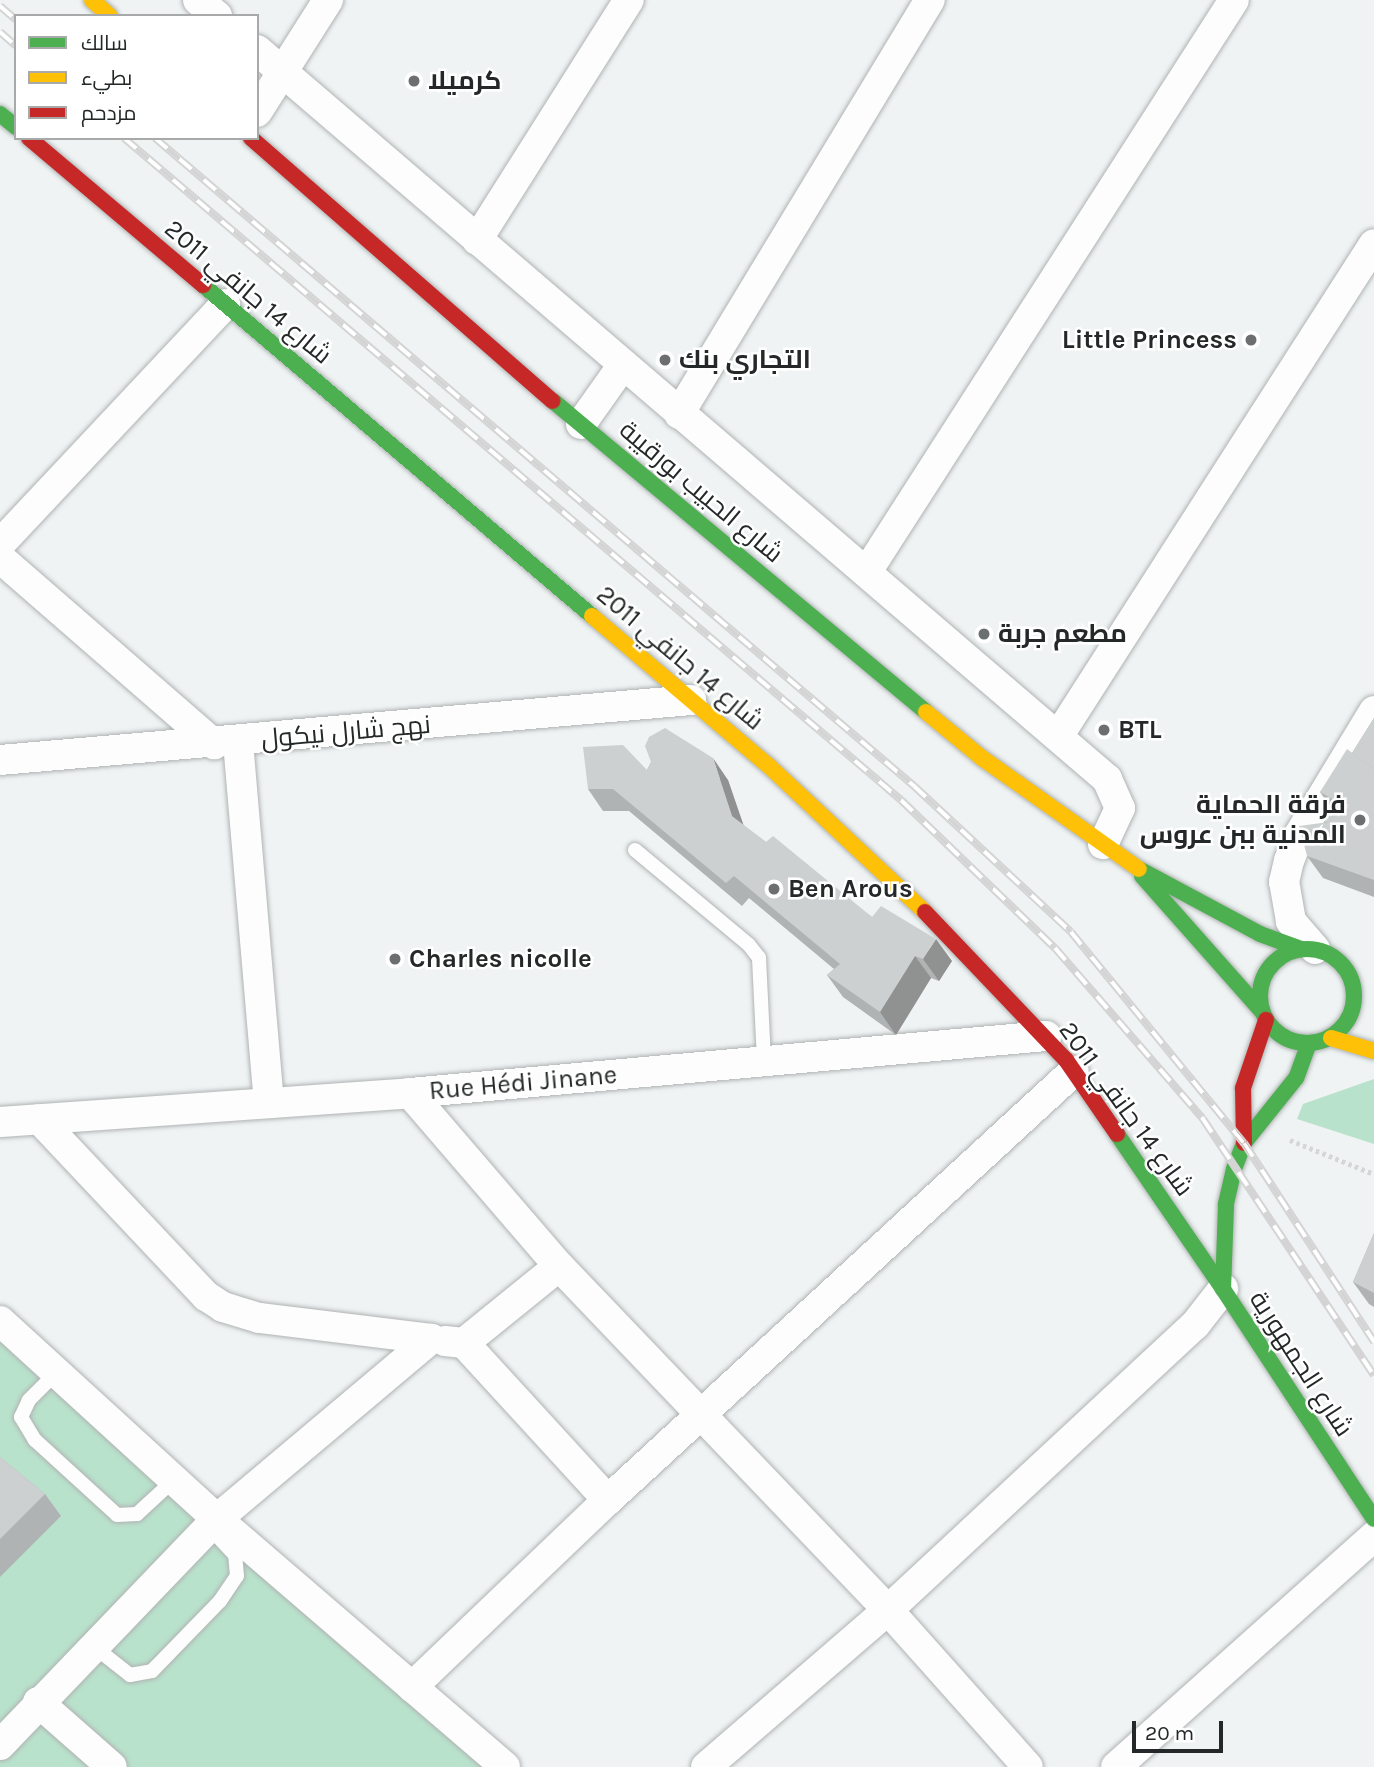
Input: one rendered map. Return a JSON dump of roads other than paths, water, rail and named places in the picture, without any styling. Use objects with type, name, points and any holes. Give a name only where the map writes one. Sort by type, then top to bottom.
[{"type":"main road","points":[[92,0],[108,14]]},
{"type":"main road","points":[[0,114],[14,125]]},
{"type":"main road","name":"شارع 14 جانفي 2011","points":[[31,140],[769,766],[943,929],[1046,1036],[1074,1071],[1223,1289]]},
{"type":"main road","name":"شارع الحبيب بورقيبة","points":[[253,140],[450,316],[982,758],[1134,866],[1261,934],[1308,949]]},
{"type":"main road","name":"شارع الحبيب بورقيبة","points":[[1134,866],[1264,1016]]},
{"type":"main road","points":[[1331,1038],[1350,1016],[1354,1002],[1349,974],[1329,954],[1308,949],[1287,953],[1266,971],[1260,985],[1264,1016],[1285,1037],[1308,1043],[1331,1038],[1374,1051]]},
{"type":"main road","points":[[1349,974],[1374,978]]},
{"type":"main road","name":"شارع الجمهورية","points":[[1264,1016],[1243,1088],[1244,1143],[1226,1205],[1223,1289],[1374,1519]]},
{"type":"main road","name":"شارع الجمهورية","points":[[1244,1143],[1296,1078],[1308,1043]]},
{"type":"street","points":[[198,0],[215,14]]},
{"type":"street","points":[[259,109],[328,0]]},
{"type":"street","points":[[477,240],[629,0]]},
{"type":"street","points":[[679,414],[930,0]]},
{"type":"street","points":[[868,570],[1234,0]]},
{"type":"street","points":[[259,52],[622,366],[868,570],[1107,779],[1120,808],[1103,844]]},
{"type":"street","points":[[1059,736],[1374,244]]},
{"type":"street","points":[[0,544],[225,304]]},
{"type":"street","points":[[581,424],[622,366]]},
{"type":"street","points":[[0,558],[226,743],[269,1103]]},
{"type":"street","name":"نهج شارل نيكول","points":[[0,761],[691,700]]},
{"type":"street","points":[[1308,949],[1290,920],[1284,882],[1289,861],[1299,835],[1374,711]]},
{"type":"street","name":"Rue Hédi Jinane","points":[[0,1122],[410,1093],[1046,1036]]},
{"type":"street","points":[[412,1687],[698,1415],[1074,1071]]},
{"type":"street","points":[[410,1093],[559,1266],[698,1415],[888,1610],[1028,1767]]},
{"type":"street","points":[[39,1119],[206,1296],[223,1307],[259,1318],[464,1343],[608,1500]]},
{"type":"street","points":[[464,1343],[559,1266]]},
{"type":"street","points":[[706,1767],[888,1610],[1195,1325],[1223,1289]]},
{"type":"street","points":[[0,1322],[174,1480],[213,1523],[505,1767]]},
{"type":"street","points":[[0,1745],[38,1702],[97,1649],[213,1523],[431,1339]]},
{"type":"street","points":[[1116,1767],[1374,1535]]},
{"type":"street","points":[[38,1702],[111,1767]]},
{"type":"lane","points":[[635,850],[750,945],[759,958],[764,1061]]},
{"type":"lane","points":[[57,1372],[29,1400],[21,1417],[35,1440],[117,1515],[137,1514],[174,1480]]},
{"type":"lane","points":[[97,1649],[130,1675],[152,1671],[220,1601],[237,1576],[235,1555],[213,1523]]},
{"type":"railway","points":[[0,6],[14,18]]},
{"type":"railway","points":[[0,32],[14,44]]},
{"type":"railway","points":[[126,140],[901,800],[1055,948],[1203,1119],[1374,1375]]},
{"type":"railway","points":[[157,140],[914,786],[1071,932],[1244,1143],[1374,1342]]},
{"type":"place","name":"كرميلا","points":[[414,81]]},
{"type":"place","name":"Little Princess","points":[[1251,340]]},
{"type":"place","name":"التجاري بنك","points":[[665,360]]},
{"type":"place","name":"مطعم جربة","points":[[984,634]]},
{"type":"place","name":"BTL","points":[[1104,730]]},
{"type":"place","name":"فرقة الحماية المدنية ببن عروس","points":[[1360,820]]},
{"type":"place","name":"Ben Arous","points":[[774,889]]},
{"type":"place","name":"Charles nicolle","points":[[395,959]]}]
